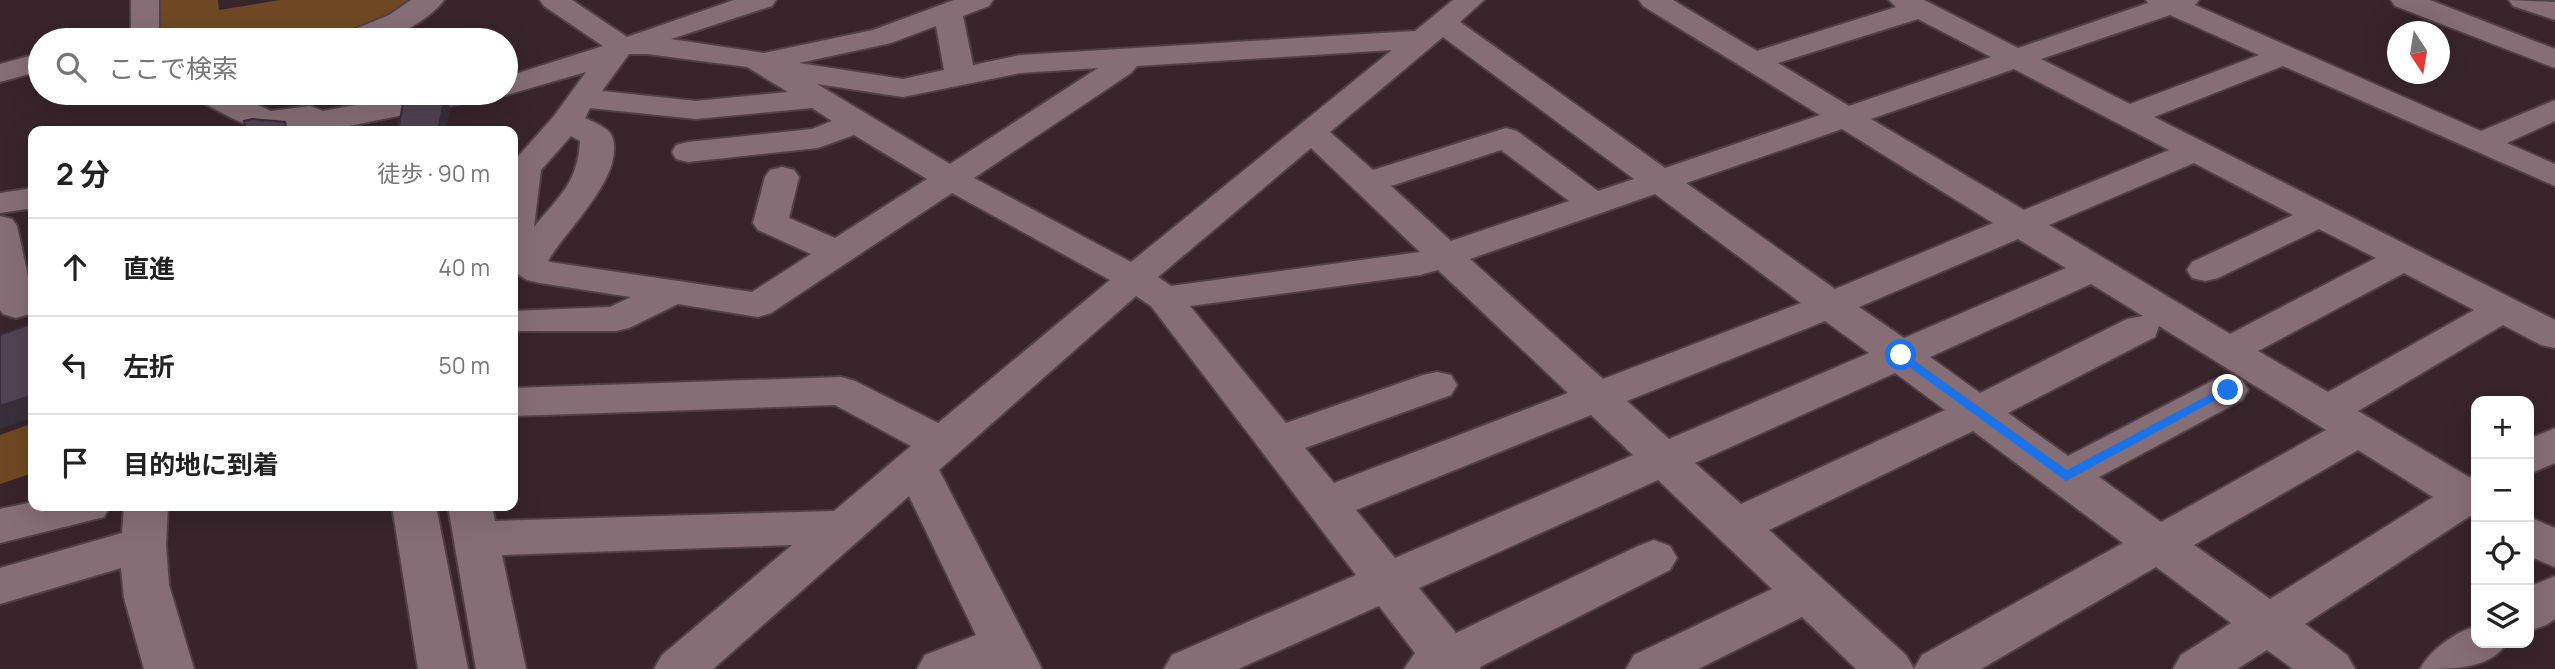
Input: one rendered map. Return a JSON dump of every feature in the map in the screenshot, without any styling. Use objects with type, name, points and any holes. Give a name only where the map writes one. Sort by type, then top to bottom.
[{"type":"street","points":[[140,28],[145,0]]},
{"type":"street","points":[[382,28],[399,21],[430,0]]},
{"type":"street","points":[[554,0],[615,51]]},
{"type":"street","points":[[518,82],[762,0]]},
{"type":"street","points":[[1653,0],[2095,269],[2228,370],[2342,420],[2471,496]]},
{"type":"street","points":[[2405,0],[2555,59]]},
{"type":"street","points":[[2523,0],[2555,12]]},
{"type":"street","points":[[1149,288],[1420,264],[2016,59],[2172,2],[2555,176]]},
{"type":"street","points":[[770,65],[881,37],[964,4],[960,75]]},
{"type":"street","points":[[1755,61],[1912,4],[2503,309],[2551,330]]},
{"type":"street","points":[[615,51],[647,45],[750,58],[770,65],[903,88],[1020,64],[1128,57],[1452,13],[1660,180],[2330,669]]},
{"type":"street","points":[[678,669],[928,454],[1149,288],[1311,131],[1452,13]]},
{"type":"street","points":[[518,311],[524,260],[525,168],[574,110],[610,63],[615,51]]},
{"type":"street","points":[[2128,116],[2285,55]]},
{"type":"street","points":[[524,260],[671,293],[758,305],[953,180],[1120,67],[1128,57]]},
{"type":"street","points":[[0,73],[28,65]]},
{"type":"street","points":[[770,65],[856,123],[1149,288],[1277,442],[1387,582],[1444,666],[1654,558]]},
{"type":"street","points":[[574,110],[696,110],[817,98]]},
{"type":"street","points":[[233,105],[267,121],[384,105]]},
{"type":"street","points":[[2481,143],[2555,109]]},
{"type":"street","points":[[524,260],[578,200],[591,178],[597,157],[596,137],[574,110]]},
{"type":"street","points":[[688,152],[818,138],[856,123]]},
{"type":"street","points":[[1311,131],[1889,669]]},
{"type":"street","points":[[1367,183],[1506,138],[1594,204]]},
{"type":"street","points":[[1326,504],[1831,305],[2194,150]]},
{"type":"street","points":[[782,177],[770,223],[837,252]]},
{"type":"street","points":[[0,203],[28,199]]},
{"type":"street","points":[[2204,270],[2320,215]]},
{"type":"street","points":[[0,226],[16,307]]},
{"type":"street","points":[[2066,476],[2404,258]]},
{"type":"street","points":[[1189,669],[2095,269]]},
{"type":"street","points":[[518,328],[616,319],[671,293]]},
{"type":"street","points":[[1938,669],[2159,543],[2503,309]]},
{"type":"street","points":[[1737,526],[1978,411],[2141,328]]},
{"type":"street","points":[[1277,442],[1437,385]]},
{"type":"street","points":[[518,402],[841,391],[928,454],[1011,657],[942,669]]},
{"type":"street","points":[[2534,456],[2555,443]]},
{"type":"street","points":[[2198,669],[2471,498]]},
{"type":"street","points":[[0,526],[66,511]]},
{"type":"street","points":[[415,511],[443,669]]},
{"type":"street","points":[[501,669],[473,522],[843,527]]},
{"type":"street","points":[[0,586],[145,525],[150,609],[169,669]]},
{"type":"street","points":[[2534,537],[2555,550]]},
{"type":"street","points":[[1651,669],[1808,593]]},
{"type":"street","points":[[2534,608],[2555,594]]},
{"type":"street","points":[[2445,669],[2476,648]]},
{"type":"shaded area","points":[[150,0],[218,0],[219,10],[280,0],[416,0],[390,20],[369,28],[157,28]]},
{"type":"shaded area","points":[[28,425],[28,475],[0,484],[0,435]]},
{"type":"building","points":[[403,105],[443,105],[439,126],[399,126]]},
{"type":"building","points":[[252,119],[285,122],[286,126],[245,126],[244,121]]},
{"type":"building","points":[[28,325],[28,397],[0,406],[0,335]]},
{"type":"route","points":[[1901,355],[2066,476],[2228,390]]}]
